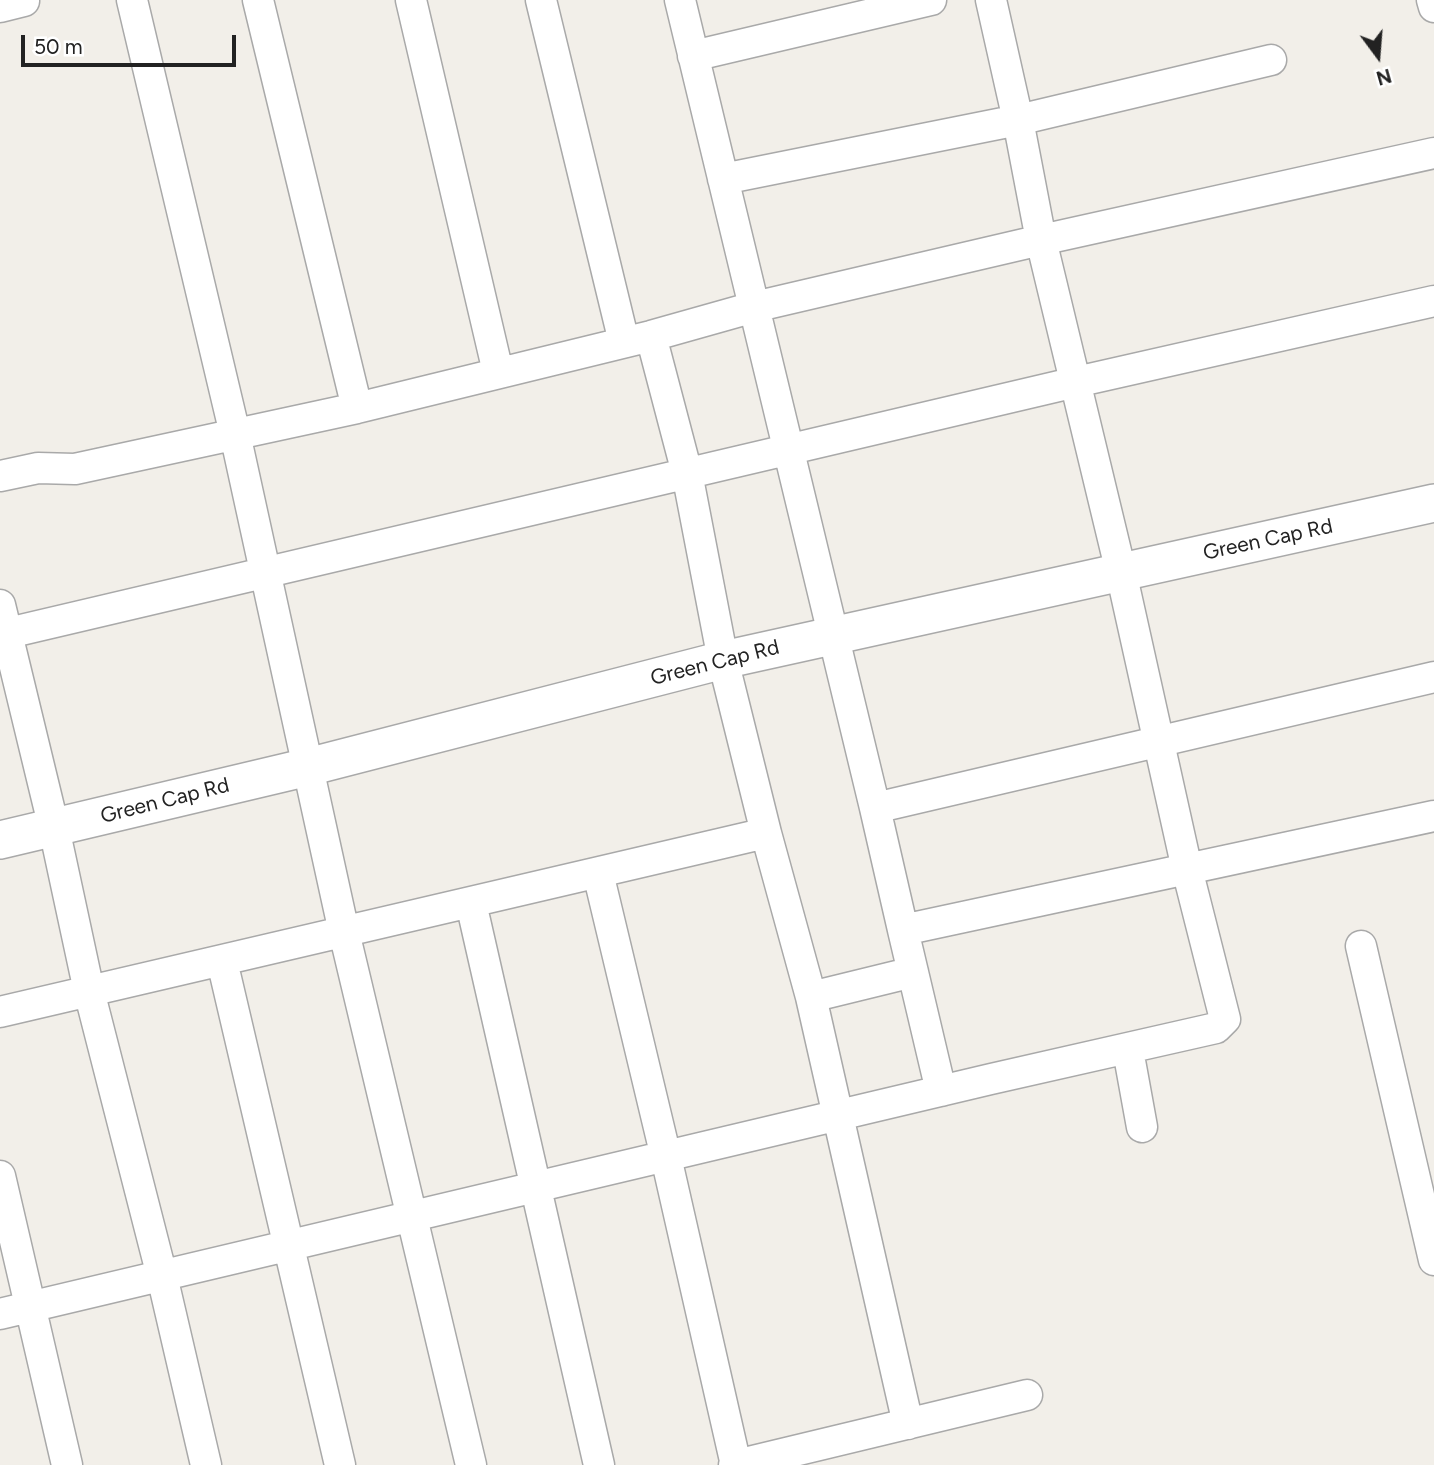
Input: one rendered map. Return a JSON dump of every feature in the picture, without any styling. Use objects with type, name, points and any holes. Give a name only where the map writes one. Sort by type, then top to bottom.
[{"type":"street","points":[[132,0],[235,434],[344,932],[471,1465]]},
{"type":"street","points":[[258,0],[357,408]]},
{"type":"street","points":[[411,0],[498,372]]},
{"type":"street","points":[[541,0],[638,339],[687,473],[723,660],[766,833],[811,997],[908,1424]]},
{"type":"street","points":[[680,0],[941,1091]]},
{"type":"street","points":[[692,56],[931,0]]},
{"type":"street","points":[[0,1314],[941,1091],[1128,1050],[1216,1028],[1225,1019],[1187,869],[1121,572],[1041,240],[1018,120],[990,0]]},
{"type":"street","points":[[1432,0],[1434,7]]},
{"type":"street","points":[[723,179],[1018,120],[1271,60]]},
{"type":"street","points":[[0,476],[37,468],[75,469],[357,408],[638,339],[754,307],[1434,153]]},
{"type":"street","points":[[206,1465],[162,1276],[89,991],[54,828],[2,624],[266,572],[1434,301]]},
{"type":"street","name":"Green Cap Rd","points":[[0,840],[308,767],[833,634],[1434,503]]},
{"type":"street","points":[[874,808],[1434,677]]},
{"type":"street","points":[[903,930],[1434,816]]},
{"type":"street","points":[[0,1012],[766,833]]},
{"type":"street","points":[[598,873],[666,1157],[735,1465],[1027,1395]]},
{"type":"street","points":[[471,903],[599,1465]]},
{"type":"street","points":[[1361,946],[1434,1261]]},
{"type":"street","points":[[222,961],[340,1465]]},
{"type":"street","points":[[811,997],[913,972]]},
{"type":"street","points":[[1128,1050],[1142,1128]]},
{"type":"street","points":[[0,1176],[67,1465]]}]
